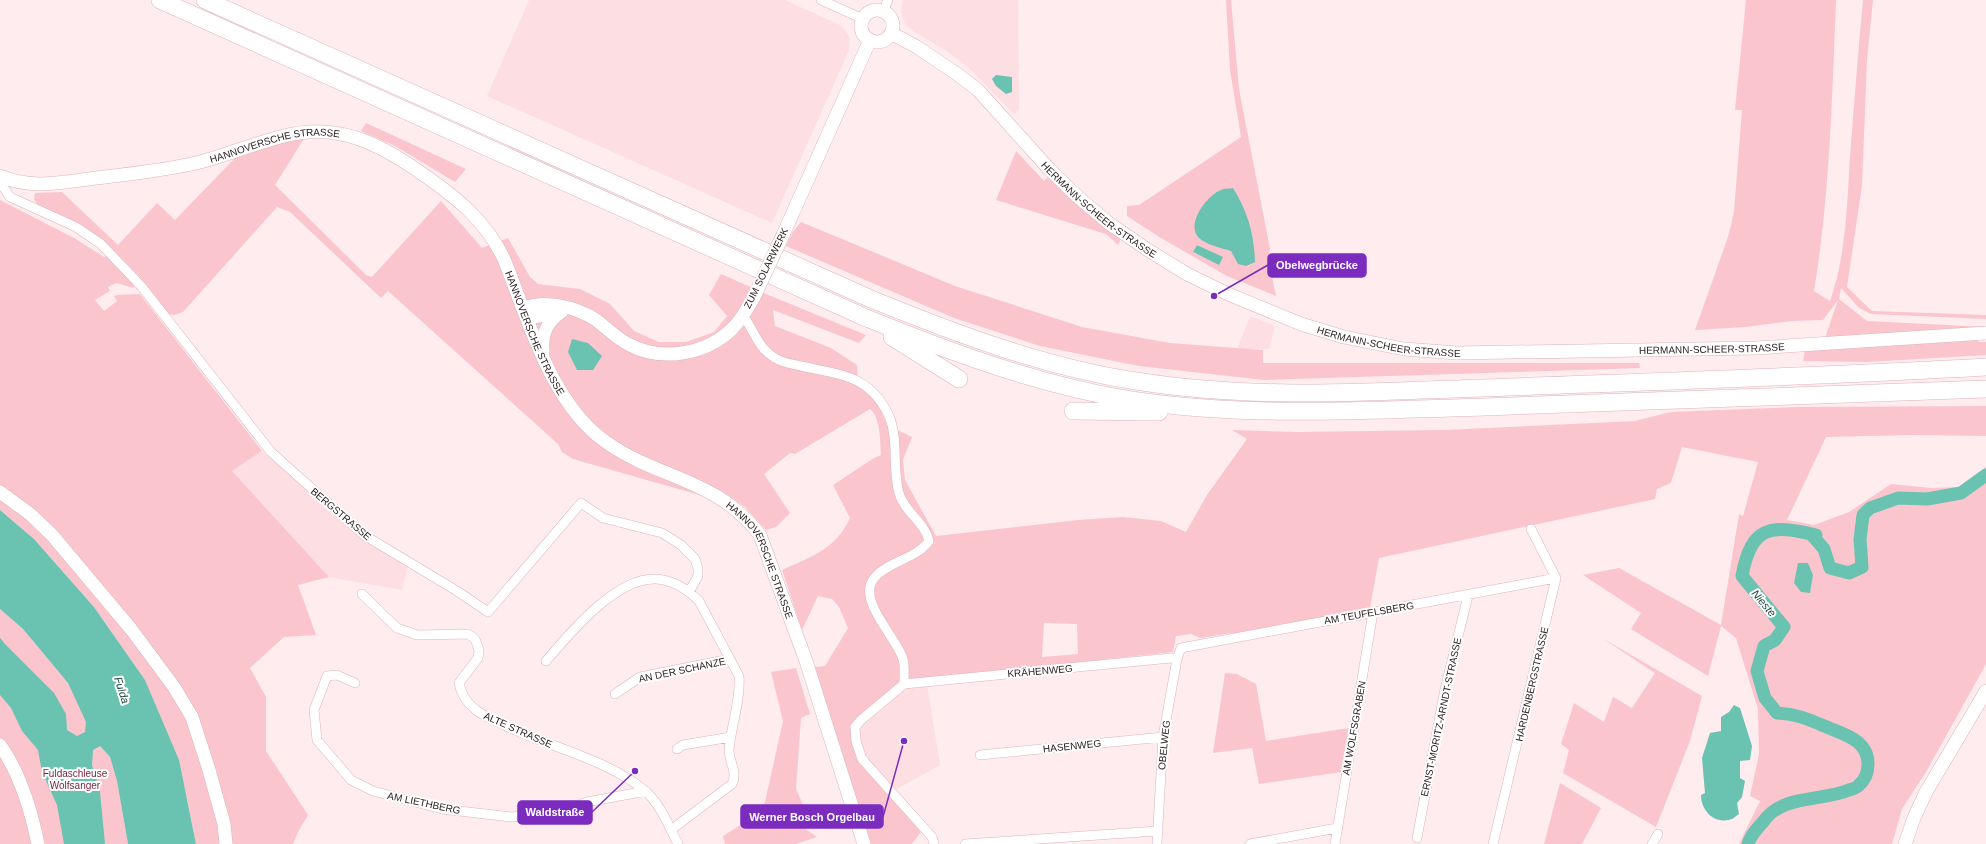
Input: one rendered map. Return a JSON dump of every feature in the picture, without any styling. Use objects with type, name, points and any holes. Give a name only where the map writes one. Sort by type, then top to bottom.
[{"type":"highway","points":[[160,0],[864,317],[918,339],[993,365],[1061,385],[1129,399],[1205,409]]},
{"type":"highway","points":[[205,0],[871,299],[975,340],[1066,367],[1134,381],[1207,391],[1313,394],[1861,374],[1986,367]]},
{"type":"highway","points":[[864,317],[892,338],[959,379]]},
{"type":"highway","points":[[1073,411],[1148,412],[1205,409],[1315,412],[1711,400],[1986,389]]},
{"type":"main road","points":[[886,6],[892,20],[891,32],[882,41],[870,40],[862,32],[861,25],[863,19],[867,14],[886,6]]},
{"type":"main road","name":"HERMANN-SCHEER-STRASSE","points":[[891,32],[917,47],[978,90],[1050,170],[1078,197],[1110,224],[1148,250],[1187,274],[1228,294],[1300,324],[1344,337],[1404,349],[1473,353],[1756,348],[1986,333]]},
{"type":"main road","name":"ZUM SOLARWERK","points":[[526,313],[546,304],[592,318],[621,340],[636,348],[652,353],[668,354],[694,351],[711,344],[732,329],[743,315],[754,296],[870,40]]},
{"type":"main road","name":"HANNOVERSCHE STRASSE","points":[[1,177],[29,185],[52,184],[186,165],[290,134],[325,132],[349,136],[372,143],[394,154],[446,190],[473,214],[489,232],[500,250],[544,358],[562,395],[597,436],[617,449],[693,483],[724,499],[748,520],[760,535],[806,661],[864,844]]},
{"type":"main road","points":[[544,358],[542,347],[548,324],[565,311]]},
{"type":"main road","points":[[0,492],[30,514],[52,535],[131,629],[174,687],[194,725],[224,824],[226,844]]},
{"type":"main road","points":[[1905,844],[1914,818],[1926,792],[1986,691]]},
{"type":"main road","points":[[0,745],[28,805],[38,844]]},
{"type":"street","points":[[821,0],[863,19]]},
{"type":"street","name":"BERGSTRASSE","points":[[1,177],[4,188],[10,197],[76,228],[101,244],[118,261],[147,292],[259,439],[311,489],[364,535],[451,587],[488,612],[581,503],[604,518],[662,533],[681,545],[695,558],[698,568],[698,576],[689,592]]},
{"type":"street","points":[[743,315],[759,344],[776,359],[842,375],[862,382],[875,393],[893,427],[896,481],[901,499],[924,528],[929,541],[918,551],[876,575],[869,590],[872,605],[892,636],[903,660],[904,684],[864,716],[855,727],[856,741],[862,759],[932,837],[934,844]]},
{"type":"street","points":[[1531,529],[1556,578]]},
{"type":"street","name":"AM TEUFELSBERG","points":[[1181,648],[1468,596],[1556,578]]},
{"type":"street","name":"HARDENBERGSTRASSE","points":[[1493,844],[1556,578]]},
{"type":"street","points":[[546,661],[601,603],[634,583],[656,579],[679,586],[699,601],[739,676],[740,687],[729,752],[734,778],[732,784],[671,830]]},
{"type":"street","name":"ALTE STRASSE","points":[[362,594],[397,628],[417,635],[468,634],[475,639],[479,650],[478,658],[459,683],[460,693],[476,710],[526,735],[627,777],[646,791],[662,812],[678,844]]},
{"type":"street","name":"ERNST-MORITZ-ARNDT-STRASSE","points":[[1417,838],[1445,689],[1468,596]]},
{"type":"street","name":"AM WOLFSGRABEN","points":[[1335,844],[1336,828],[1373,612]]},
{"type":"street","name":"OBELWEG","points":[[1157,844],[1163,737],[1177,659],[1181,648]]},
{"type":"street","name":"KRÄHENWEG","points":[[904,684],[1171,658],[1177,659]]},
{"type":"street","name":"AN DER SCHANZE","points":[[615,694],[640,677],[730,659]]},
{"type":"street","name":"AM LIETHBERG","points":[[355,683],[338,675],[327,676],[314,710],[317,740],[351,780],[373,791],[398,799],[442,809],[511,817],[551,814],[587,802],[646,791]]},
{"type":"street","points":[[677,749],[683,745],[731,737]]},
{"type":"street","name":"HASENWEG","points":[[980,755],[1163,737]]},
{"type":"street","points":[[1250,844],[1336,828]]},
{"type":"street","points":[[965,844],[1158,832]]},
{"type":"street","points":[[1652,844],[1658,834]]},
{"type":"shaded area","points":[[529,0],[785,0],[842,26],[850,38],[849,50],[772,223],[487,96]]},
{"type":"shaded area","points":[[903,0],[1018,0],[1019,110],[1014,114],[968,67],[948,52],[910,29],[905,24],[901,12]]},
{"type":"shaded area","points":[[1250,316],[1275,326],[1269,349],[1237,349]]},
{"type":"shaded area","points":[[262,451],[364,540],[408,566],[402,590],[329,577],[232,471]]},
{"type":"shaded area","points":[[926,678],[940,765],[890,793],[859,760],[852,725],[862,713],[896,685]]},
{"type":"green space","points":[[1226,0],[1231,0],[1239,89],[1270,249],[1268,258],[1276,296],[1227,276],[1161,238],[1127,216],[1127,206],[1139,205],[1241,137],[1230,70]],"holes":[[[1197,245],[1222,257],[1219,264],[1194,253]]]},
{"type":"green space","points":[[1746,0],[1836,0],[1832,109],[1827,182],[1824,219],[1814,291],[1830,301],[1843,248],[1863,0],[1873,0],[1867,60],[1862,186],[1847,287],[1872,311],[1986,315],[1986,319],[1871,314],[1859,308],[1841,288],[1839,299],[1867,321],[1986,327],[1825,338],[1838,300],[1823,320],[1792,321],[1745,327],[1695,330],[1728,237],[1734,212],[1742,110],[1735,110]]},
{"type":"green space","points":[[366,123],[466,169],[455,182],[395,146],[361,131]]},
{"type":"green space","points":[[305,137],[275,185],[366,275],[372,277],[441,201],[482,248],[508,238],[530,277],[538,284],[580,289],[610,304],[634,331],[659,342],[686,342],[714,332],[727,316],[709,295],[721,274],[866,335],[859,343],[773,310],[775,326],[831,348],[857,365],[858,384],[871,395],[880,408],[887,425],[912,437],[903,460],[905,480],[936,536],[1078,520],[1123,517],[1161,521],[1186,532],[1207,495],[1247,439],[1232,430],[1296,432],[1445,430],[1635,421],[1671,412],[1799,407],[1986,406],[1986,436],[1913,435],[1826,437],[1787,520],[1814,525],[1849,512],[1891,484],[1932,488],[1959,487],[1986,467],[1986,664],[1926,772],[1902,809],[1892,844],[1739,844],[1760,801],[1750,796],[1759,754],[1758,709],[1736,638],[1721,626],[1708,676],[1631,629],[1641,613],[1583,575],[1619,568],[1721,625],[1739,514],[1743,516],[1758,462],[1682,447],[1671,483],[1657,489],[1655,499],[1379,558],[1368,619],[1230,642],[1231,633],[1201,638],[1191,634],[1176,636],[1173,652],[979,673],[896,685],[862,713],[852,725],[852,741],[922,830],[912,844],[871,844],[814,667],[825,666],[848,628],[839,607],[832,599],[818,596],[802,630],[782,570],[822,551],[838,537],[844,529],[850,518],[833,485],[881,455],[878,424],[874,413],[870,409],[795,454],[790,453],[764,474],[790,513],[776,527],[766,530],[745,507],[727,495],[710,498],[573,459],[562,452],[558,444],[388,291],[381,298],[290,212],[277,207],[183,312],[174,315],[167,314],[140,277],[102,239],[37,204],[34,199],[35,193],[62,192],[118,245],[157,203],[175,220],[236,157],[246,152]],"holes":[[[1044,623],[1077,624],[1078,654],[1042,657]]]},
{"type":"green space","points":[[1016,151],[1044,181],[1048,177],[1121,239],[1118,245],[1106,234],[996,200]]},
{"type":"green space","points":[[0,200],[74,238],[104,257],[107,256],[133,284],[134,288],[116,283],[108,287],[110,291],[95,300],[104,311],[117,301],[114,296],[140,294],[262,451],[232,471],[329,577],[298,585],[316,635],[284,637],[250,668],[266,697],[266,751],[308,815],[293,844],[196,844],[187,799],[145,680],[94,607],[34,539],[0,510]]},
{"type":"green space","points":[[801,222],[955,286],[1082,327],[1170,343],[1263,350],[1263,363],[1639,363],[1640,368],[1264,380],[1139,366],[1040,346],[954,318],[786,246],[792,233]]},
{"type":"green space","points":[[1975,338],[1979,342],[1986,342],[1986,355],[1866,362],[1803,361],[1805,350]]},
{"type":"green space","name":"Fuldaschleuse Wolfsanger","points":[[0,609],[23,629],[68,683],[100,746],[110,757],[117,781],[128,844],[0,844]]},
{"type":"green space","points":[[1602,638],[1702,696],[1690,741],[1656,827],[1563,773],[1569,750],[1561,744],[1574,703],[1604,722],[1613,697],[1632,708],[1655,673]]},
{"type":"green space","points":[[796,668],[810,714],[801,718],[796,789],[803,805],[793,810],[798,824],[817,837],[796,844],[725,844],[723,836],[756,815],[765,802],[783,721],[771,672]]},
{"type":"green space","points":[[1225,673],[1237,674],[1256,684],[1266,741],[1349,728],[1341,772],[1259,784],[1252,748],[1213,753]]},
{"type":"green space","points":[[1560,783],[1601,808],[1582,844],[1544,844]]},
{"type":"water","points":[[996,75],[1012,77],[1012,92],[1006,94],[996,86],[992,79]]},
{"type":"water","points":[[1233,188],[1243,206],[1252,233],[1255,262],[1246,266],[1238,264],[1231,251],[1206,243],[1199,238],[1195,232],[1196,218],[1204,204],[1215,193],[1222,189]]},
{"type":"water","points":[[1197,245],[1223,257],[1219,265],[1193,252]]},
{"type":"water","points":[[572,339],[588,343],[602,356],[593,370],[577,370],[568,352]]},
{"type":"water","name":"Fulda","points":[[0,510],[34,539],[94,607],[145,680],[179,760],[196,844],[128,844],[117,781],[110,757],[100,746],[93,750],[92,765],[100,792],[105,844],[64,844],[57,805],[42,772],[38,750],[22,731],[11,708],[0,695],[0,638],[54,693],[66,714],[67,730],[77,736],[85,732],[86,722],[68,683],[23,629],[0,609]]},
{"type":"water","points":[[1798,563],[1808,563],[1813,575],[1810,593],[1801,592],[1794,583]]},
{"type":"water","points":[[1734,705],[1740,708],[1752,746],[1750,760],[1740,761],[1740,778],[1745,781],[1742,797],[1737,803],[1739,814],[1731,819],[1722,820],[1708,814],[1703,805],[1701,795],[1705,793],[1702,758],[1710,733],[1721,731],[1721,717],[1729,712]]},
{"type":"waterway","name":"Nieste","points":[[1748,844],[1754,832],[1771,813],[1781,807],[1791,803],[1838,794],[1856,788],[1865,778],[1868,764],[1867,756],[1860,744],[1849,736],[1804,718],[1777,713],[1765,698],[1757,671],[1764,646],[1775,640],[1784,627],[1742,576],[1746,559],[1751,547],[1757,538],[1765,533],[1775,530],[1786,530],[1816,535],[1812,535],[1824,549],[1830,568],[1849,573],[1862,567],[1860,539],[1863,515],[1870,508],[1898,498],[1927,499],[1961,493],[1986,475]]},
{"type":"place","name":"Obelwegbrücke","points":[[1214,296]]},
{"type":"place","name":"Werner Bosch Orgelbau","points":[[904,741]]},
{"type":"place","name":"Waldstraße","points":[[635,771]]}]
